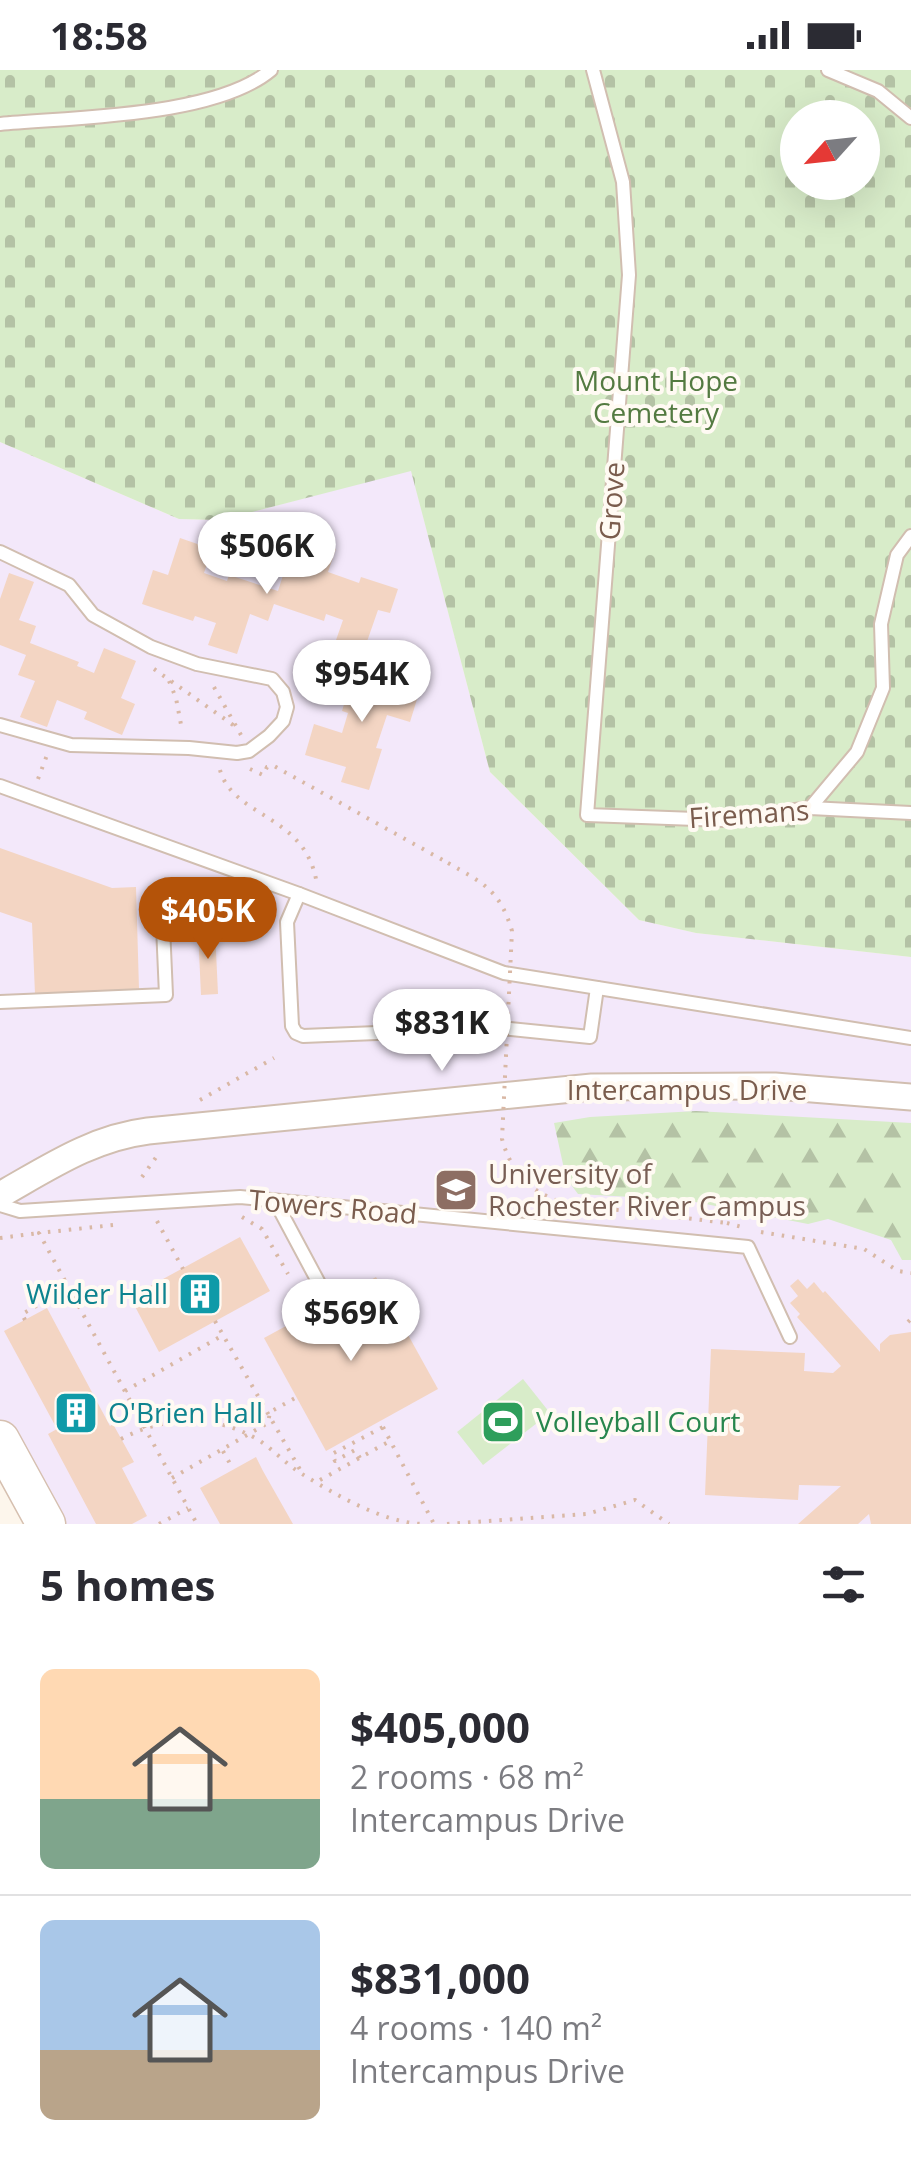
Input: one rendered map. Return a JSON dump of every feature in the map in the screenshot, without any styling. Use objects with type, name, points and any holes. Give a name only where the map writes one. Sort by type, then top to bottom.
[{"type":"street","name":"Intercampus Drive","points":[[0,1195],[86,1147],[124,1134],[148,1131],[592,1087],[775,1086],[911,1097]]},
{"type":"street","points":[[0,1440],[46,1524]]},
{"type":"street","points":[[0,1458],[23,1524]]},
{"type":"lane","points":[[0,124],[195,102],[232,92],[258,81],[271,70]]},
{"type":"lane","name":"Grove","points":[[587,816],[629,275],[623,182],[593,70]]},
{"type":"lane","points":[[828,70],[878,91],[911,118]]},
{"type":"lane","points":[[810,808],[857,752],[883,688],[882,624],[897,556],[911,536]]},
{"type":"lane","points":[[0,552],[69,585],[94,615],[121,632],[210,666],[272,680],[283,692],[287,706],[282,722],[249,752],[71,745],[0,725]]},
{"type":"lane","points":[[0,786],[504,973],[911,1038]]},
{"type":"lane","name":"Firemans","points":[[587,816],[723,820],[810,808],[911,812]]},
{"type":"lane","points":[[299,894],[287,922],[292,1026],[303,1036],[500,1028],[590,1038],[597,988]]},
{"type":"lane","points":[[0,1002],[166,995],[164,926]]},
{"type":"lane","name":"Towers Road","points":[[0,1205],[20,1211],[240,1198],[748,1246],[790,1336]]},
{"type":"lane","points":[[275,1200],[329,1302]]},
{"type":"path","points":[[210,666],[210,681],[243,739]]},
{"type":"path","points":[[151,667],[236,727]]},
{"type":"path","points":[[169,680],[183,740]]},
{"type":"path","points":[[43,765],[47,754]]},
{"type":"path","points":[[218,762],[222,778],[240,800],[290,832],[316,878]]},
{"type":"path","points":[[242,766],[262,775],[266,767],[274,766],[491,888],[505,908],[512,930],[502,1139],[507,1159],[529,1188],[566,1204],[727,1222],[744,1228]]},
{"type":"path","points":[[201,1098],[274,1058]]},
{"type":"path","points":[[142,1177],[158,1155]]},
{"type":"path","points":[[232,1215],[246,1218],[262,1229],[288,1274]]},
{"type":"path","points":[[157,1221],[182,1268]]},
{"type":"path","points":[[147,1222],[166,1221]]},
{"type":"path","points":[[0,1238],[128,1224]]},
{"type":"path","points":[[762,1232],[864,1249],[898,1271],[911,1273]]},
{"type":"path","points":[[39,1233],[197,1524]]},
{"type":"path","points":[[25,1320],[22,1314],[68,1288]]},
{"type":"path","points":[[216,1321],[303,1475]]},
{"type":"path","points":[[125,1392],[225,1334]]},
{"type":"path","points":[[270,1412],[297,1398]]},
{"type":"path","points":[[172,1478],[268,1423],[270,1412]]},
{"type":"path","points":[[122,1439],[144,1427],[198,1420],[228,1424],[343,1497],[409,1523],[422,1524]]},
{"type":"path","points":[[360,1458],[355,1450],[336,1460],[332,1454],[381,1424],[434,1524]]},
{"type":"path","points":[[318,1481],[390,1441]]},
{"type":"path","points":[[223,1450],[233,1469]]},
{"type":"path","points":[[447,1524],[570,1516],[635,1500],[670,1524]]},
{"type":"path","points":[[159,1524],[188,1508]]},
{"type":"shaded area","name":"University of Rochester River Campus","points":[[0,442],[179,519],[221,520],[411,470],[490,772],[639,920],[696,933],[911,957],[911,1524],[52,1524],[0,1422]]},
{"type":"green space","name":"Mount Hope Cemetery","points":[[0,70],[911,70],[911,957],[696,933],[639,920],[490,772],[411,471],[221,520],[179,519],[0,442]]},
{"type":"green space","points":[[696,1111],[911,1123],[911,1260],[902,1260],[891,1240],[828,1219],[808,1224],[685,1200],[578,1194],[566,1178],[554,1123]]},
{"type":"green space","name":"Volleyball Court","points":[[523,1379],[550,1413],[483,1465],[457,1432]]},
{"type":"building","points":[[180,538],[212,549],[204,573],[227,581],[229,575],[278,591],[284,572],[299,577],[311,541],[336,549],[328,572],[359,583],[361,577],[398,589],[390,613],[378,610],[363,653],[335,643],[343,620],[326,614],[324,621],[274,604],[268,621],[250,614],[237,654],[208,645],[216,623],[195,616],[193,621],[142,604],[153,570],[168,575]]},
{"type":"building","points":[[9,573],[34,582],[19,620],[36,626],[30,643],[79,662],[77,666],[94,673],[104,648],[136,661],[121,698],[135,704],[122,735],[84,719],[87,712],[57,700],[47,727],[20,717],[35,681],[18,675],[26,655],[0,645],[0,599]]},
{"type":"building","points":[[357,660],[390,669],[386,686],[418,696],[410,722],[387,715],[376,748],[382,749],[369,790],[341,782],[346,767],[305,755],[314,724],[342,733],[348,713],[342,711]]},
{"type":"building","points":[[0,848],[112,888],[136,887],[139,989],[35,994],[32,923],[0,912]]},
{"type":"building","points":[[215,930],[218,994],[201,995],[198,931]]},
{"type":"building","name":"Wilder Hall","points":[[240,1237],[270,1291],[159,1352],[130,1297]]},
{"type":"building","points":[[376,1277],[438,1389],[326,1451],[264,1338]]},
{"type":"building","points":[[798,1279],[807,1289],[814,1282],[825,1291],[880,1352],[880,1344],[890,1335],[911,1332],[911,1524],[871,1524],[869,1514],[858,1524],[798,1524],[841,1486],[799,1485],[798,1500],[705,1495],[711,1349],[805,1353],[804,1371],[833,1373],[841,1366],[797,1317],[800,1314],[790,1303],[798,1296],[790,1286]]},
{"type":"building","name":"O'Brien Hall","points":[[47,1308],[110,1426],[113,1424],[134,1462],[122,1468],[147,1516],[132,1524],[96,1524],[48,1434],[57,1429],[4,1331]]},
{"type":"building","points":[[256,1457],[293,1524],[220,1524],[200,1488]]},
{"type":"place","name":"University of Rochester River Campus","points":[[456,1190]]},
{"type":"place","name":"Wilder Hall","points":[[200,1294]]},
{"type":"place","name":"O'Brien Hall","points":[[76,1413]]},
{"type":"place","name":"Volleyball Court","points":[[503,1422]]}]
